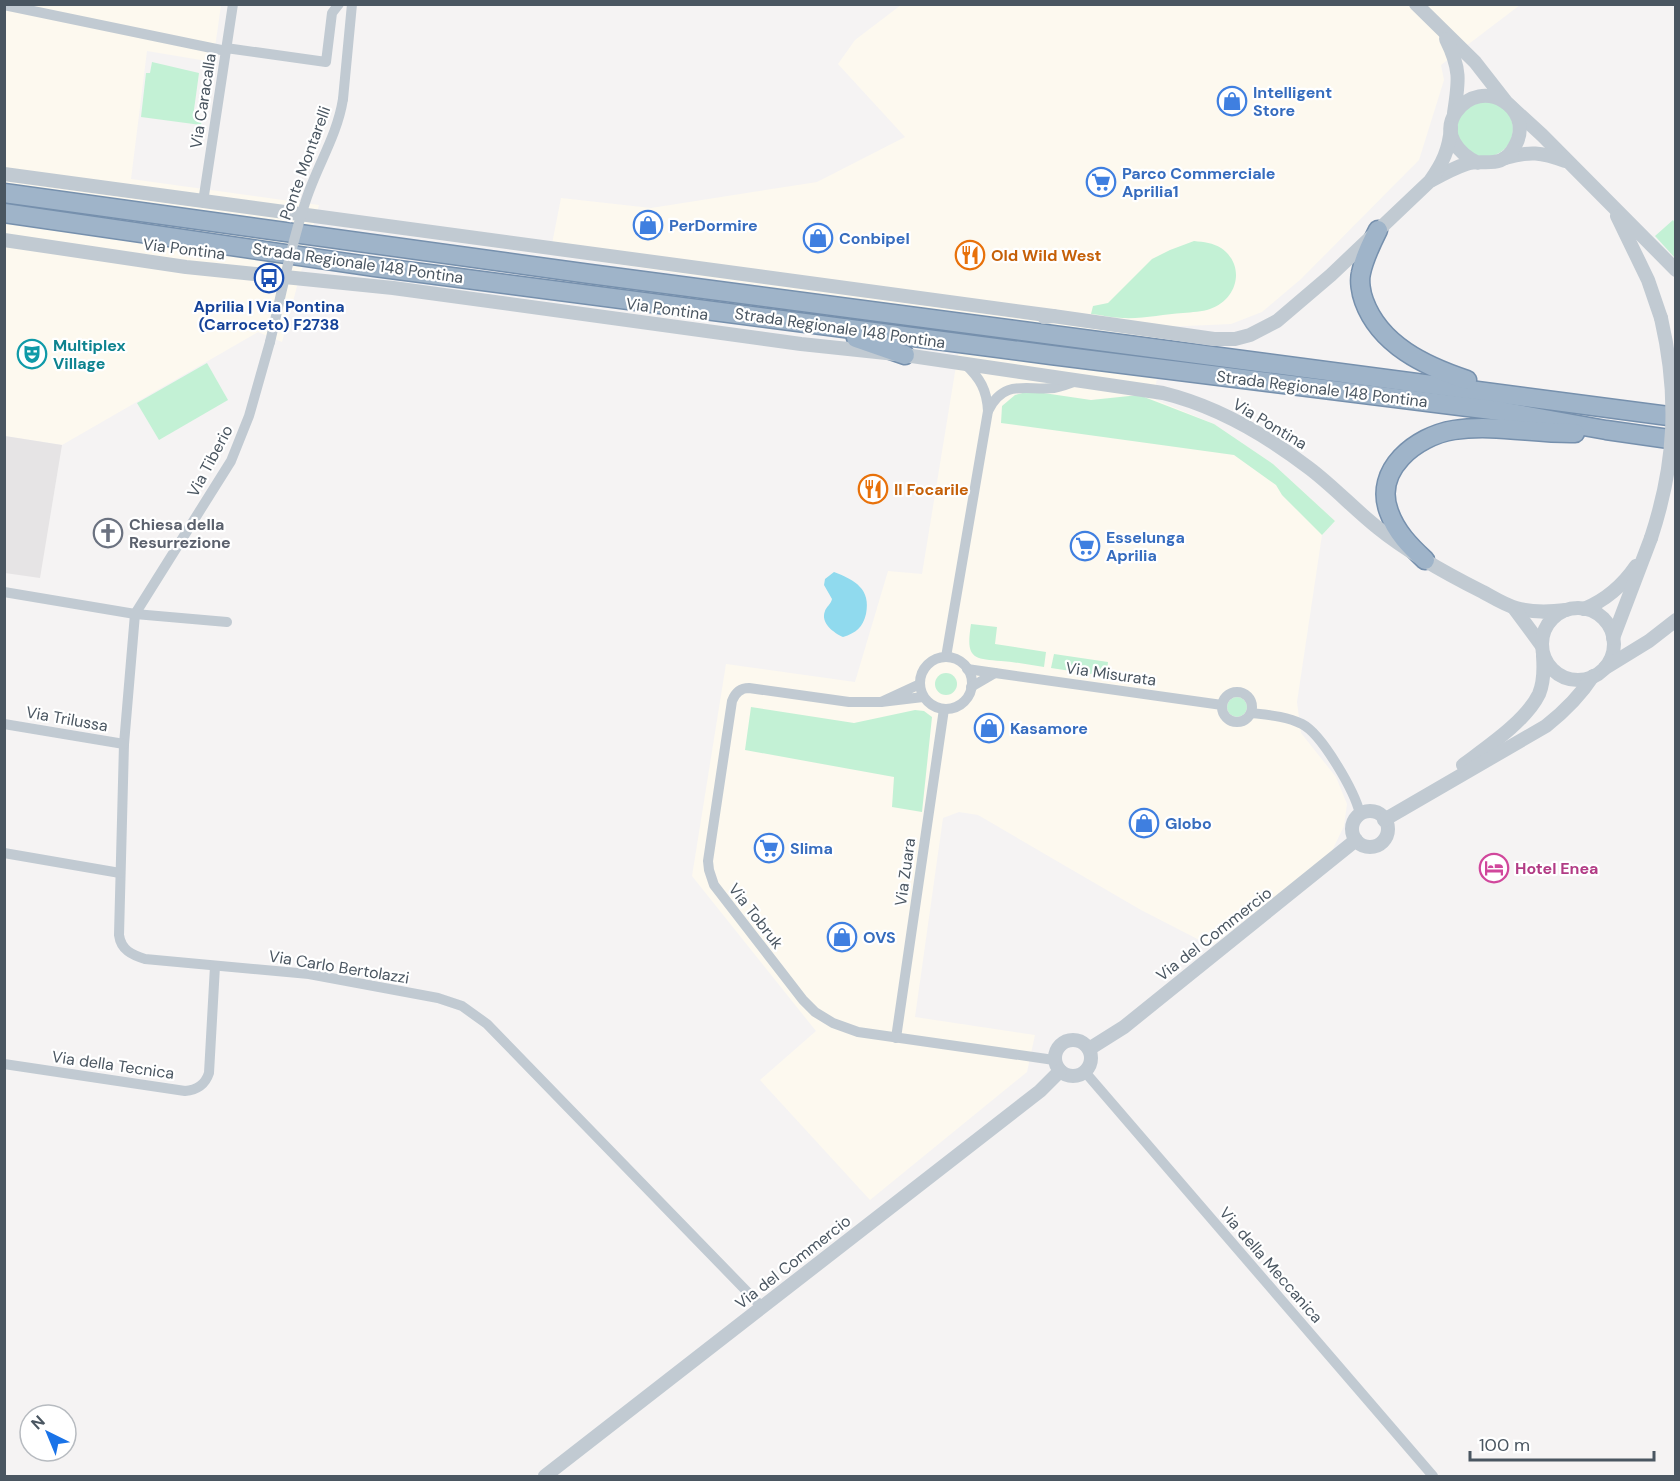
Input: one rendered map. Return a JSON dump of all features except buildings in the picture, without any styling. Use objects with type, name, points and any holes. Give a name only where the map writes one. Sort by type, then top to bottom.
[{"type":"highway","name":"Strada Regionale 148 Pontina","points":[[4,193],[590,274],[1676,417]]},
{"type":"highway","name":"Strada Regionale 148 Pontina","points":[[4,213],[387,268],[1500,411],[1676,440]]},
{"type":"highway","points":[[1378,230],[1366,255],[1360,276],[1362,296],[1369,314],[1382,333],[1417,360],[1444,373],[1474,383],[1536,397]]},
{"type":"highway","points":[[975,325],[1030,319]]},
{"type":"highway","points":[[820,325],[905,355]]},
{"type":"highway","points":[[1425,560],[1402,537],[1389,514],[1386,500],[1387,484],[1391,472],[1412,447],[1430,437],[1461,429],[1559,433],[1606,430]]},
{"type":"street","name":"Via Caracalla","points":[[202,202],[233,4]]},
{"type":"street","points":[[4,6],[226,50],[326,62],[332,13],[339,4]]},
{"type":"street","name":"Ponte Montarelli","points":[[270,342],[300,217],[334,136],[343,99],[352,4]]},
{"type":"street","points":[[1416,4],[1475,62],[1517,116],[1520,127],[1519,137],[1511,152],[1502,159]]},
{"type":"street","points":[[4,174],[1214,339],[1235,339],[1250,335],[1277,321],[1295,306],[1430,180],[1442,164],[1449,146],[1459,83],[1456,60],[1441,30]]},
{"type":"street","points":[[1478,163],[1464,156],[1454,144],[1452,122],[1461,105],[1473,98],[1486,95],[1507,103],[1542,135],[1676,270]]},
{"type":"street","points":[[1430,180],[1468,163],[1490,163],[1525,153],[1549,156],[1567,162]]},
{"type":"street","points":[[1611,206],[1635,251],[1661,318],[1672,376],[1674,430],[1663,503],[1613,638]]},
{"type":"street","name":"Via Pontina","points":[[4,240],[186,267],[393,288],[790,342],[905,355],[1163,393],[1192,402],[1235,421],[1273,443],[1308,467],[1378,527],[1425,560],[1514,608],[1535,612],[1566,610]]},
{"type":"street","points":[[1030,319],[1053,316]]},
{"type":"street","name":"Via Tiberio","points":[[135,614],[231,461],[249,416],[270,342]]},
{"type":"street","points":[[946,657],[988,411],[984,388],[965,364]]},
{"type":"street","points":[[988,411],[996,398],[1014,388],[1056,387],[1077,381]]},
{"type":"street","points":[[1584,609],[1602,600],[1622,584],[1642,557],[1651,538]]},
{"type":"street","points":[[4,592],[135,614],[227,621]]},
{"type":"street","name":"Via Pontina","points":[[1514,608],[1543,650]]},
{"type":"street","points":[[1384,820],[1546,726],[1566,710],[1609,660],[1613,650],[1613,638],[1604,619],[1595,612],[1584,609],[1566,610],[1550,621],[1542,637],[1540,692],[1530,708],[1481,752],[1425,795]]},
{"type":"street","name":"Via Carlo Bertolazzi","points":[[135,614],[124,744],[119,935],[123,948],[145,959],[321,976],[444,999],[470,1011],[487,1024],[762,1307]]},
{"type":"street","points":[[1543,650],[1553,670],[1566,678],[1580,680],[1598,672],[1649,641],[1676,620]]},
{"type":"street","points":[[946,657],[954,659],[967,669],[971,687],[965,701],[959,706],[944,710],[935,708],[923,697],[921,676],[930,662],[946,657]]},
{"type":"street","name":"Via Misurata","points":[[967,669],[1222,705]]},
{"type":"street","points":[[971,687],[995,673]]},
{"type":"street","name":"Via Tobruk","points":[[881,702],[920,684]]},
{"type":"street","name":"Via Tobruk","points":[[923,697],[881,702],[849,702],[749,688],[736,693],[732,701],[708,864],[711,880],[810,1008],[827,1020],[845,1029],[1057,1066]]},
{"type":"street","points":[[1231,693],[1241,693],[1250,698],[1251,713],[1245,721],[1235,723],[1227,718],[1222,705],[1231,693]]},
{"type":"street","name":"Via Zuara","points":[[896,1038],[944,710]]},
{"type":"street","points":[[1251,713],[1282,717],[1309,728],[1321,742],[1353,793],[1360,814]]},
{"type":"street","name":"Via Trilussa","points":[[4,724],[124,744]]},
{"type":"street","points":[[1376,812],[1384,820],[1387,835],[1379,844],[1368,847],[1356,840],[1352,828],[1360,814],[1376,812]]},
{"type":"street","name":"Via del Commercio","points":[[1089,1049],[1124,1027],[1356,840]]},
{"type":"street","points":[[4,853],[120,873]]},
{"type":"street","name":"Via della Tecnica","points":[[4,1065],[185,1091],[196,1089],[206,1081],[209,1073],[215,966]]},
{"type":"street","points":[[1067,1040],[1078,1040],[1089,1049],[1091,1062],[1085,1072],[1073,1077],[1057,1066],[1057,1048],[1067,1040]]},
{"type":"street","name":"Via del Commercio","points":[[546,1476],[1040,1091],[1057,1066]]},
{"type":"street","name":"Via della Meccanica","points":[[1085,1072],[1433,1476]]},
{"type":"shaded area","points":[[5,5],[221,5],[213,62],[147,51],[131,179],[319,205],[282,342],[258,332],[62,445],[5,436]]},
{"type":"shaded area","points":[[901,5],[1520,5],[1441,65],[1444,80],[1419,160],[1301,279],[1262,312],[1231,324],[1164,327],[1154,399],[1214,424],[1273,464],[1335,521],[1322,535],[1297,702],[1301,733],[1336,777],[1347,804],[1344,826],[1331,853],[1211,946],[1141,910],[978,815],[959,812],[943,818],[915,1017],[1035,1035],[1027,1072],[870,1200],[760,1080],[816,1031],[692,876],[726,664],[855,682],[888,571],[922,574],[964,317],[550,254],[561,198],[651,208],[817,182],[905,137],[838,64],[855,40]]},
{"type":"shaded area","points":[[5,436],[62,445],[40,578],[5,573]]},
{"type":"green space","points":[[152,62],[199,73],[193,117],[202,119],[201,125],[141,117],[146,73],[150,73]]},
{"type":"green space","points":[[1485,101],[1496,103],[1505,109],[1511,118],[1513,129],[1511,140],[1505,149],[1496,155],[1485,157],[1474,155],[1465,149],[1459,140],[1457,129],[1459,118],[1465,109],[1474,103]]},
{"type":"green space","points":[[1673,220],[1675,223],[1675,258],[1655,236]]},
{"type":"green space","points":[[1194,241],[1221,248],[1234,263],[1235,282],[1227,298],[1220,304],[1200,311],[1138,318],[1091,314],[1093,306],[1108,303],[1152,259]]},
{"type":"green space","points":[[207,363],[228,400],[159,440],[137,403]]},
{"type":"green space","points":[[1030,391],[1091,400],[1139,395],[1214,424],[1273,464],[1335,521],[1322,535],[1282,495],[1276,485],[1234,455],[1001,423],[1002,406],[1015,395]]},
{"type":"green space","points":[[971,624],[997,627],[995,644],[1046,652],[1044,667],[977,657],[970,650]]},
{"type":"green space","points":[[1054,654],[1108,662],[1107,670],[1091,674],[1051,668]]},
{"type":"green space","points":[[946,673],[954,676],[957,684],[954,692],[946,695],[938,692],[935,684],[938,676]]},
{"type":"green space","points":[[1237,697],[1244,700],[1247,707],[1244,714],[1237,717],[1230,714],[1227,707],[1230,700]]},
{"type":"green space","points":[[751,707],[854,723],[915,710],[924,711],[932,717],[922,812],[892,807],[894,777],[745,750]]},
{"type":"water","points":[[834,572],[849,578],[860,587],[864,592],[867,605],[861,626],[852,634],[843,637],[832,630],[824,620],[825,611],[832,599],[824,585],[825,579]]},
{"type":"place","name":"Intelligent Store","points":[[1232,101]]},
{"type":"place","name":"Parco Commerciale Aprilia1","points":[[1101,182]]},
{"type":"place","name":"PerDormire","points":[[648,225]]},
{"type":"place","name":"Conbipel","points":[[818,238]]},
{"type":"place","name":"Old Wild West","points":[[970,255]]},
{"type":"place","name":"Aprilia | Via Pontina (Carroceto) F2738","points":[[269,278]]},
{"type":"place","name":"Multiplex Village","points":[[32,354]]},
{"type":"place","name":"Il Focarile","points":[[873,489]]},
{"type":"place","name":"Chiesa della Resurrezione","points":[[108,533]]},
{"type":"place","name":"Esselunga Aprilia","points":[[1085,546]]},
{"type":"place","name":"Kasamore","points":[[989,728]]},
{"type":"place","name":"Globo","points":[[1144,823]]},
{"type":"place","name":"Slima","points":[[769,848]]},
{"type":"place","name":"Hotel Enea","points":[[1494,868]]},
{"type":"place","name":"OVS","points":[[842,937]]}]
